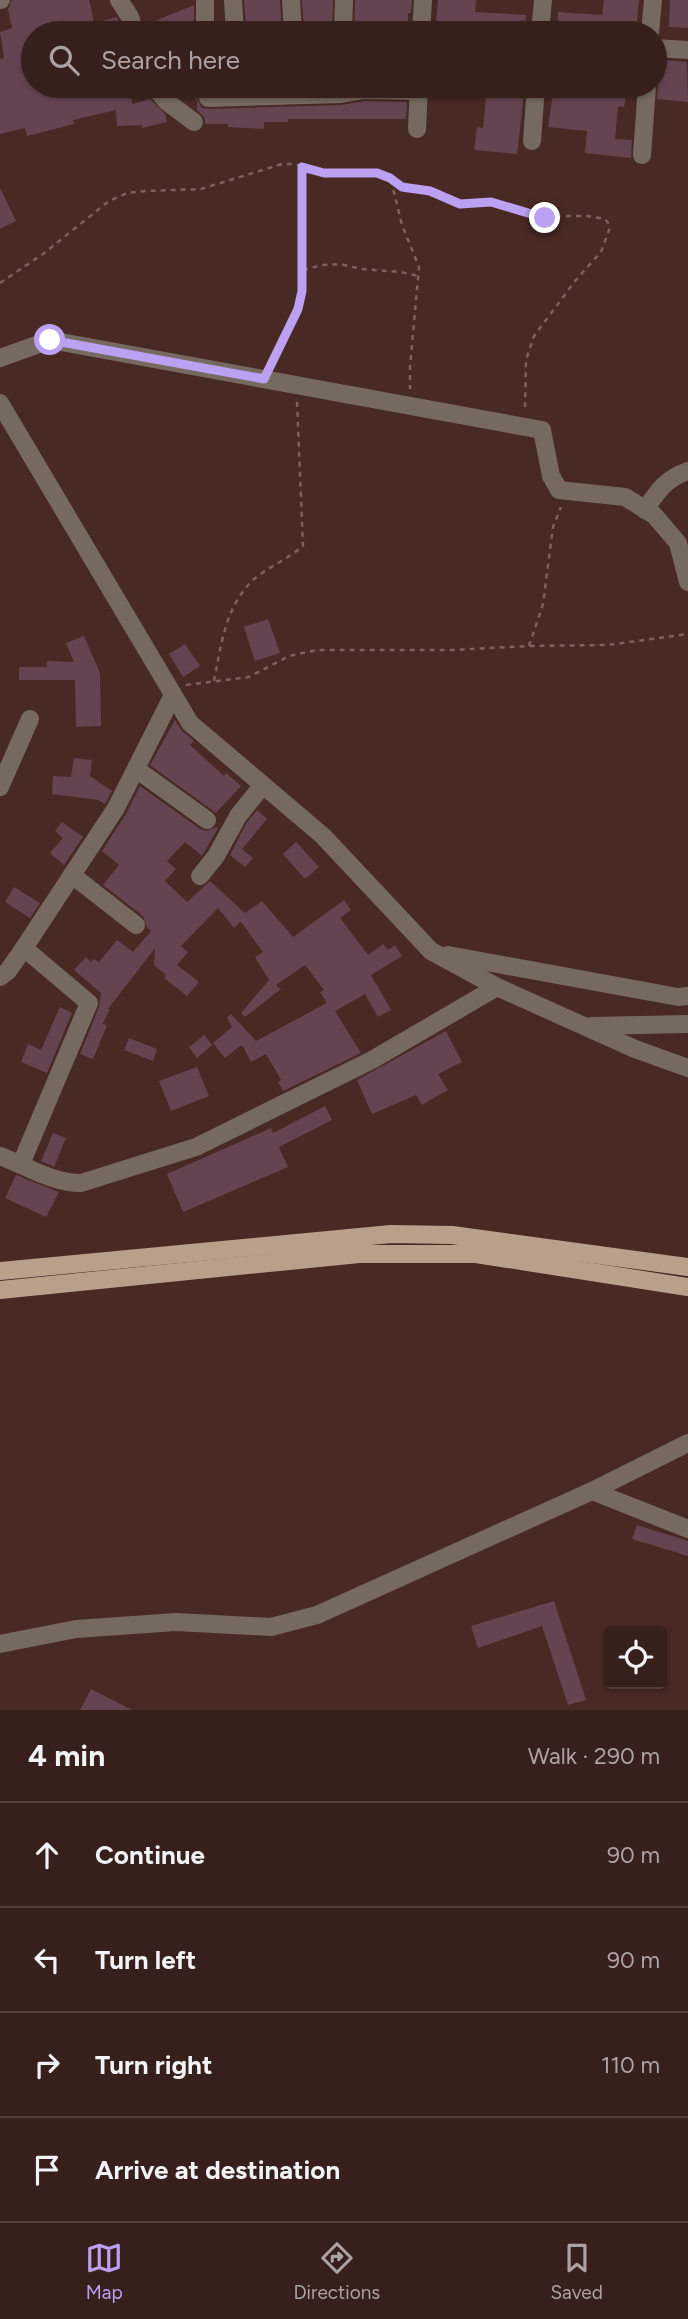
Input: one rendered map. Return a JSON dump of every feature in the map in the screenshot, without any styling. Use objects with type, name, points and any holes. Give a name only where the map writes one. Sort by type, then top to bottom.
[{"type":"main road","points":[[0,1271],[391,1234],[452,1235],[688,1266]]},
{"type":"main road","points":[[0,1290],[327,1257],[443,1252],[476,1254],[688,1287]]},
{"type":"street","points":[[119,0],[131,21]]},
{"type":"street","points":[[205,0],[205,21]]},
{"type":"street","points":[[233,0],[234,21]]},
{"type":"street","points":[[291,0],[292,21]]},
{"type":"street","points":[[343,21],[344,0]]},
{"type":"street","points":[[422,21],[423,0]]},
{"type":"street","points":[[541,21],[543,0]]},
{"type":"street","points":[[651,21],[653,0]]},
{"type":"street","points":[[667,49],[688,50]]},
{"type":"street","points":[[164,98],[194,122]]},
{"type":"street","points":[[417,129],[419,98]]},
{"type":"street","points":[[532,141],[535,98]]},
{"type":"street","points":[[642,155],[646,98]]},
{"type":"street","points":[[0,358],[50,340],[542,430],[550,471],[559,490],[625,498],[654,515],[678,543],[688,582]]},
{"type":"street","points":[[0,403],[190,723],[323,836],[431,951],[497,987],[635,1049],[688,1068]]},
{"type":"street","points":[[645,510],[663,485],[677,474],[688,471]]},
{"type":"street","points":[[0,976],[8,971],[24,948],[116,808],[171,692]]},
{"type":"street","points":[[0,787],[30,719]]},
{"type":"street","points":[[136,769],[207,820]]},
{"type":"street","points":[[200,876],[263,785]]},
{"type":"street","points":[[72,875],[136,925]]},
{"type":"street","points":[[21,1164],[89,1003],[24,948]]},
{"type":"street","points":[[431,951],[688,996]]},
{"type":"street","points":[[0,1156],[54,1179],[81,1183],[196,1147],[372,1060],[497,987]]},
{"type":"street","points":[[584,1026],[688,1024]]},
{"type":"street","points":[[0,1644],[76,1629],[176,1622],[271,1627],[317,1615],[592,1491],[688,1443]]},
{"type":"street","points":[[592,1491],[688,1529]]},
{"type":"path","points":[[0,283],[43,254],[109,201],[127,193],[201,189],[282,164],[324,173],[366,172],[390,178],[402,187],[430,191],[460,204],[491,202],[534,216],[589,216],[605,219],[609,230],[601,252],[575,281],[534,336],[526,360],[526,427]]},
{"type":"path","points":[[264,379],[298,309],[302,291],[302,167]]},
{"type":"path","points":[[390,178],[402,225],[416,254],[419,276],[410,367],[411,406]]},
{"type":"path","points":[[303,270],[340,264],[419,276]]},
{"type":"path","points":[[214,681],[230,614],[240,595],[254,579],[301,549],[304,542],[296,385]]},
{"type":"path","points":[[529,646],[543,604],[555,518],[573,491]]},
{"type":"path","points":[[171,692],[214,681],[249,677],[289,656],[317,650],[453,650],[616,644],[688,634]]},
{"type":"building","points":[[12,0],[89,0],[94,21],[21,21],[21,98],[131,98],[132,104],[150,99],[165,114],[167,122],[142,128],[142,125],[117,126],[116,110],[73,120],[74,124],[27,136],[25,128],[0,134],[0,59],[4,58],[0,32],[12,28],[8,9]]},
{"type":"building","points":[[244,0],[280,0],[281,21],[245,21]]},
{"type":"building","points":[[302,0],[333,0],[332,21],[303,21]]},
{"type":"building","points":[[355,0],[412,0],[408,21],[354,21]]},
{"type":"building","points":[[438,0],[476,0],[475,12],[526,15],[526,21],[436,21]]},
{"type":"building","points":[[604,0],[639,0],[637,21],[558,21],[558,12],[602,15]]},
{"type":"building","points":[[670,0],[688,0],[688,28],[669,27]]},
{"type":"building","points":[[194,5],[194,21],[155,21]]},
{"type":"building","points":[[117,17],[118,21],[102,21]]},
{"type":"building","points":[[667,61],[687,62],[688,102],[657,99],[667,98]]},
{"type":"building","points":[[195,98],[202,108],[208,109],[341,105],[365,101],[407,102],[406,119],[288,119],[288,122],[264,122],[264,129],[205,124],[204,117],[197,110]]},
{"type":"building","points":[[486,98],[524,98],[517,154],[474,150],[477,127],[483,128]]},
{"type":"building","points":[[552,98],[626,98],[624,107],[618,106],[615,139],[632,140],[631,158],[585,153],[587,131],[548,127]]},
{"type":"building","points":[[0,188],[16,221],[0,229]]},
{"type":"building","points":[[268,619],[280,653],[255,661],[244,627]]},
{"type":"building","points":[[84,636],[100,673],[101,726],[76,727],[75,680],[19,680],[19,667],[47,667],[47,661],[74,662],[66,643]]},
{"type":"building","points":[[185,644],[200,666],[183,677],[169,654]]},
{"type":"building","points":[[175,720],[182,731],[194,741],[190,745],[224,776],[226,773],[241,786],[216,813],[150,765]]},
{"type":"building","points":[[74,758],[92,760],[90,776],[112,791],[105,804],[98,800],[52,794],[53,776],[71,777]]},
{"type":"building","points":[[140,786],[200,829],[207,831],[218,828],[202,856],[185,842],[167,861],[176,869],[165,881],[187,902],[210,881],[245,913],[262,901],[293,937],[344,900],[351,910],[340,918],[368,955],[383,944],[388,950],[395,945],[402,956],[371,975],[391,1010],[378,1017],[365,994],[335,1011],[361,1053],[283,1091],[278,1082],[281,1080],[266,1054],[251,1062],[243,1046],[240,1046],[225,1058],[213,1043],[232,1027],[227,1017],[231,1014],[256,1041],[327,1003],[320,992],[324,990],[305,965],[276,985],[281,989],[245,1017],[241,1013],[269,980],[255,957],[263,952],[241,922],[234,928],[218,908],[181,946],[188,952],[177,965],[199,982],[187,996],[164,978],[166,975],[154,965],[155,948],[108,1009],[110,1010],[102,1024],[107,1025],[93,1059],[80,1054],[99,1007],[101,993],[74,970],[86,957],[91,962],[94,959],[99,962],[117,940],[133,952],[151,931],[143,916],[103,885],[119,865],[102,851]]},
{"type":"building","points":[[257,810],[267,819],[242,849],[253,858],[245,867],[230,855],[247,822]]},
{"type":"building","points":[[62,822],[83,837],[64,865],[50,853],[63,838],[55,831]]},
{"type":"building","points":[[296,842],[319,867],[305,879],[283,854]]},
{"type":"building","points":[[14,887],[40,903],[30,918],[5,902]]},
{"type":"building","points":[[60,1007],[72,1013],[47,1073],[21,1062],[28,1044],[41,1050]]},
{"type":"building","points":[[446,1031],[462,1062],[438,1074],[448,1090],[422,1105],[416,1095],[372,1114],[357,1080]]},
{"type":"building","points":[[204,1035],[212,1045],[197,1058],[189,1047]]},
{"type":"building","points":[[129,1038],[157,1049],[153,1061],[124,1050]]},
{"type":"building","points":[[197,1067],[209,1096],[171,1111],[159,1081]]},
{"type":"building","points":[[325,1106],[332,1120],[279,1147],[288,1167],[183,1212],[167,1174],[271,1128],[273,1133]]},
{"type":"building","points":[[53,1133],[66,1138],[54,1167],[41,1161]]},
{"type":"building","points":[[16,1175],[59,1192],[46,1217],[5,1198]]},
{"type":"building","points":[[637,1525],[688,1541],[688,1556],[632,1539]]},
{"type":"building","points":[[554,1601],[586,1700],[568,1705],[542,1626],[478,1648],[471,1626]]},
{"type":"building","points":[[91,1689],[132,1710],[80,1710]]},
{"type":"route","points":[[50,340],[264,379],[298,309],[302,291],[302,167],[324,173],[377,173],[402,187],[430,191],[460,204],[491,202],[545,218]]}]
